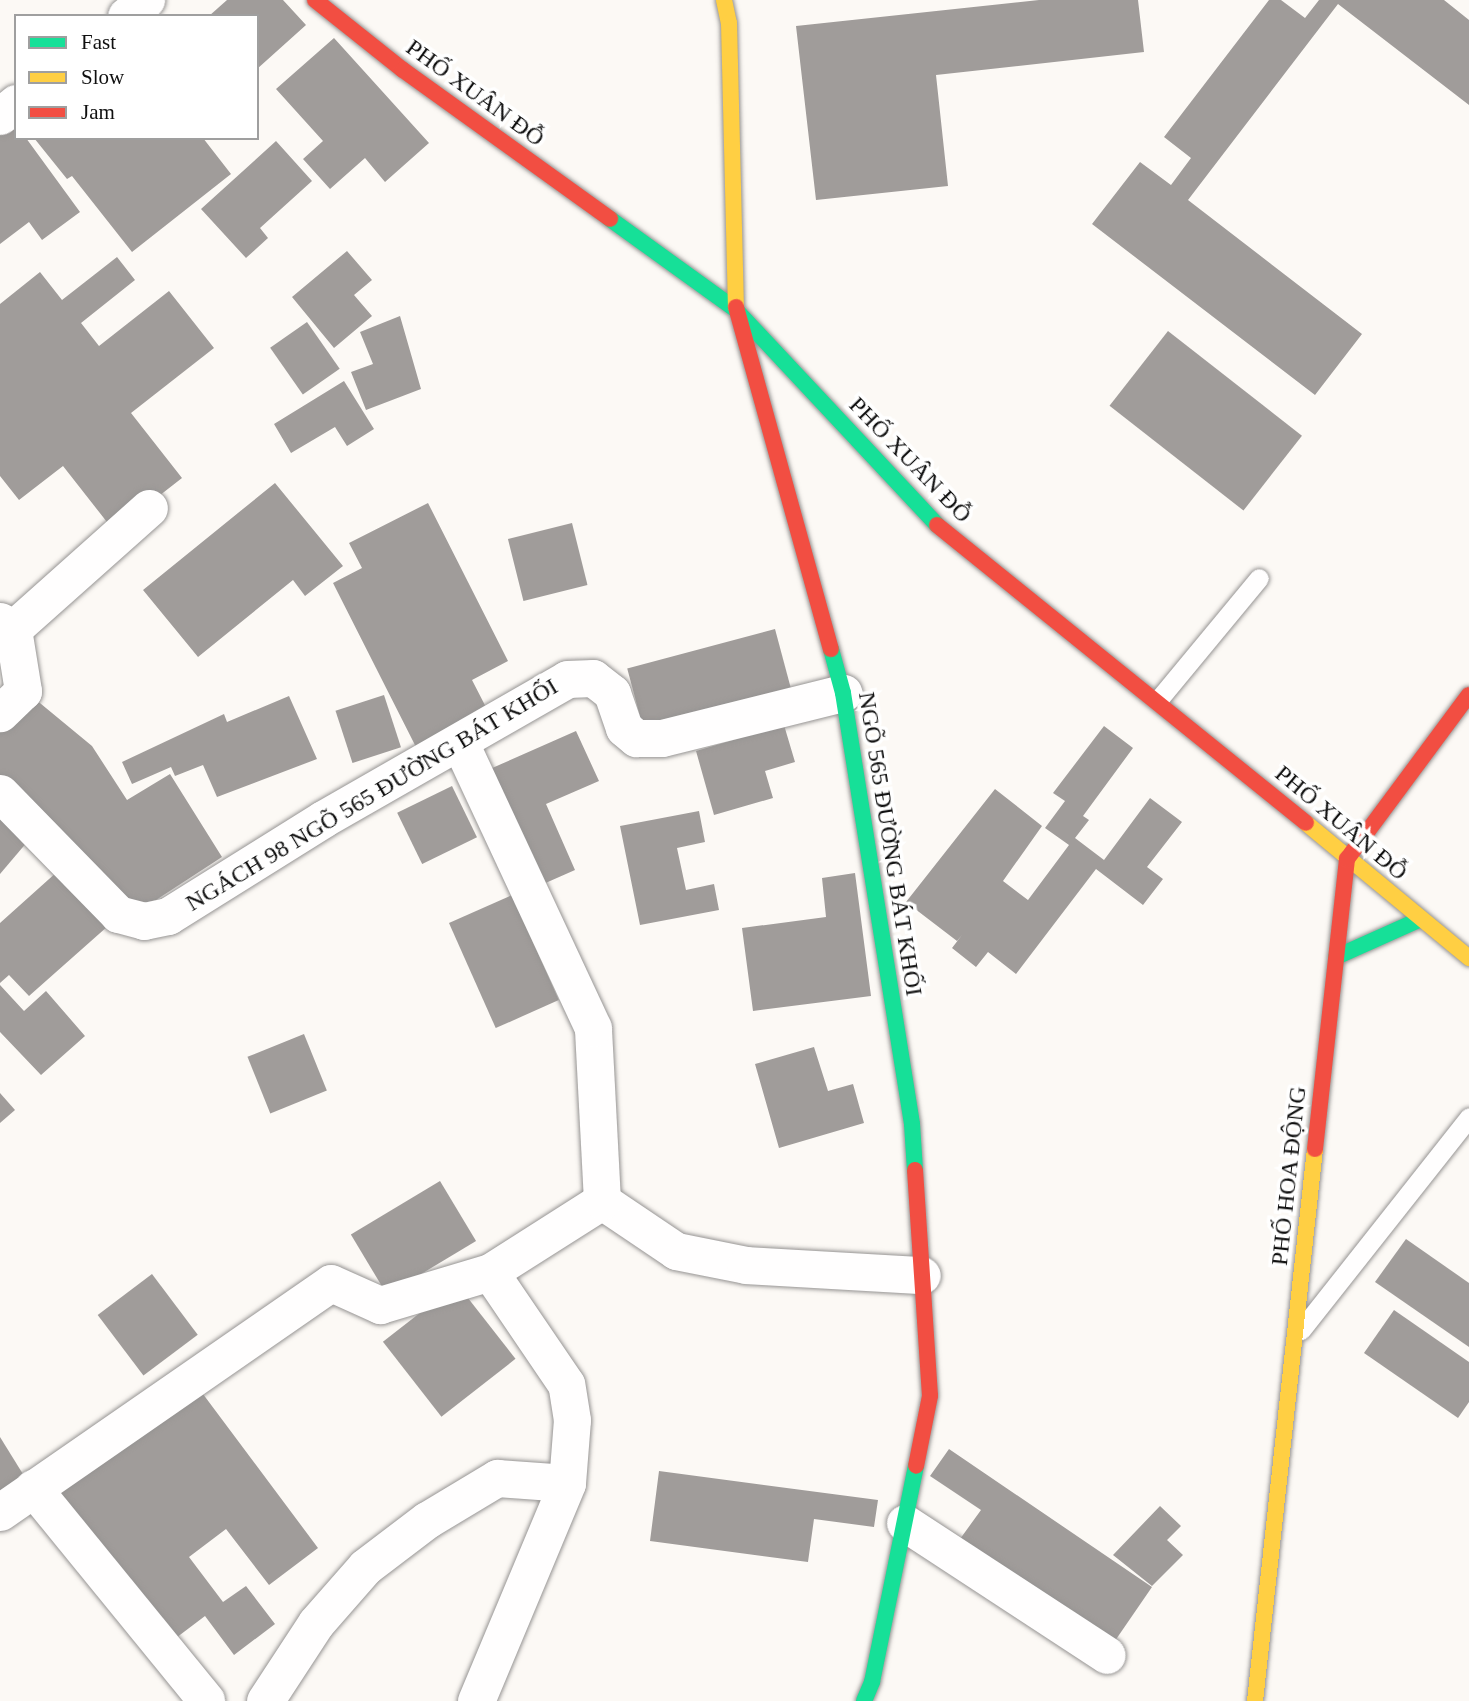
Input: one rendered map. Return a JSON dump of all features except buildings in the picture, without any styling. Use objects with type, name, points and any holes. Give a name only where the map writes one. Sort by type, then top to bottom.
[{"type":"street","points":[[128,14],[146,0]]},
{"type":"street","name":"PHỐ XUÂN ĐỖ","points":[[314,0],[403,70],[736,310],[937,525],[1158,699],[1346,859],[1469,958]]},
{"type":"street","name":"NGÕ 565 ĐƯỜNG BÁT KHỐI","points":[[724,0],[729,23],[736,310],[843,693],[912,1124],[930,1396],[872,1682],[864,1701]]},
{"type":"street","points":[[0,116],[14,105]]},
{"type":"street","points":[[0,712],[23,691],[7,625],[149,508]]},
{"type":"street","name":"NGÁCH 98 NGÕ 565 ĐƯỜNG BÁT KHỐI","points":[[0,793],[118,914],[144,921],[168,916],[323,819],[460,743],[567,679],[593,678],[612,692],[624,728],[636,738],[662,738],[843,693]]},
{"type":"street","points":[[1346,859],[1469,695]]},
{"type":"street","points":[[460,743],[593,1028],[602,1201]]},
{"type":"street","name":"PHỐ HOA ĐỘNG","points":[[1255,1701],[1346,859]]},
{"type":"street","points":[[1336,957],[1421,919]]},
{"type":"street","points":[[602,1201],[676,1251],[746,1265],[922,1275]]},
{"type":"street","points":[[0,1511],[331,1283],[380,1305],[490,1272],[602,1201]]},
{"type":"street","points":[[476,1701],[567,1483],[572,1420],[566,1384],[490,1272]]},
{"type":"street","points":[[265,1701],[316,1623],[365,1567],[427,1520],[497,1478],[567,1483]]},
{"type":"street","points":[[33,1488],[205,1700]]},
{"type":"street","points":[[905,1523],[1107,1655]]},
{"type":"lane","points":[[1158,699],[1259,578]]},
{"type":"lane","points":[[1294,1338],[1469,1116]]},
{"type":"traffic: fast","points":[[610,219],[736,310],[937,525]]},
{"type":"traffic: fast","points":[[831,649],[843,693],[912,1124],[915,1170]]},
{"type":"traffic: fast","points":[[1336,957],[1421,919]]},
{"type":"traffic: fast","points":[[864,1701],[872,1682],[916,1466]]},
{"type":"traffic: slow","points":[[724,0],[729,23],[736,307]]},
{"type":"traffic: slow","points":[[1306,823],[1469,958]]},
{"type":"traffic: slow","points":[[1255,1701],[1315,1149]]},
{"type":"traffic: jam","points":[[315,0],[403,70],[610,219]]},
{"type":"traffic: jam","points":[[736,307],[831,649]]},
{"type":"traffic: jam","points":[[937,525],[1306,823]]},
{"type":"traffic: jam","points":[[1315,1149],[1347,859],[1469,695]]},
{"type":"traffic: jam","points":[[915,1170],[930,1396],[916,1466]]}]
